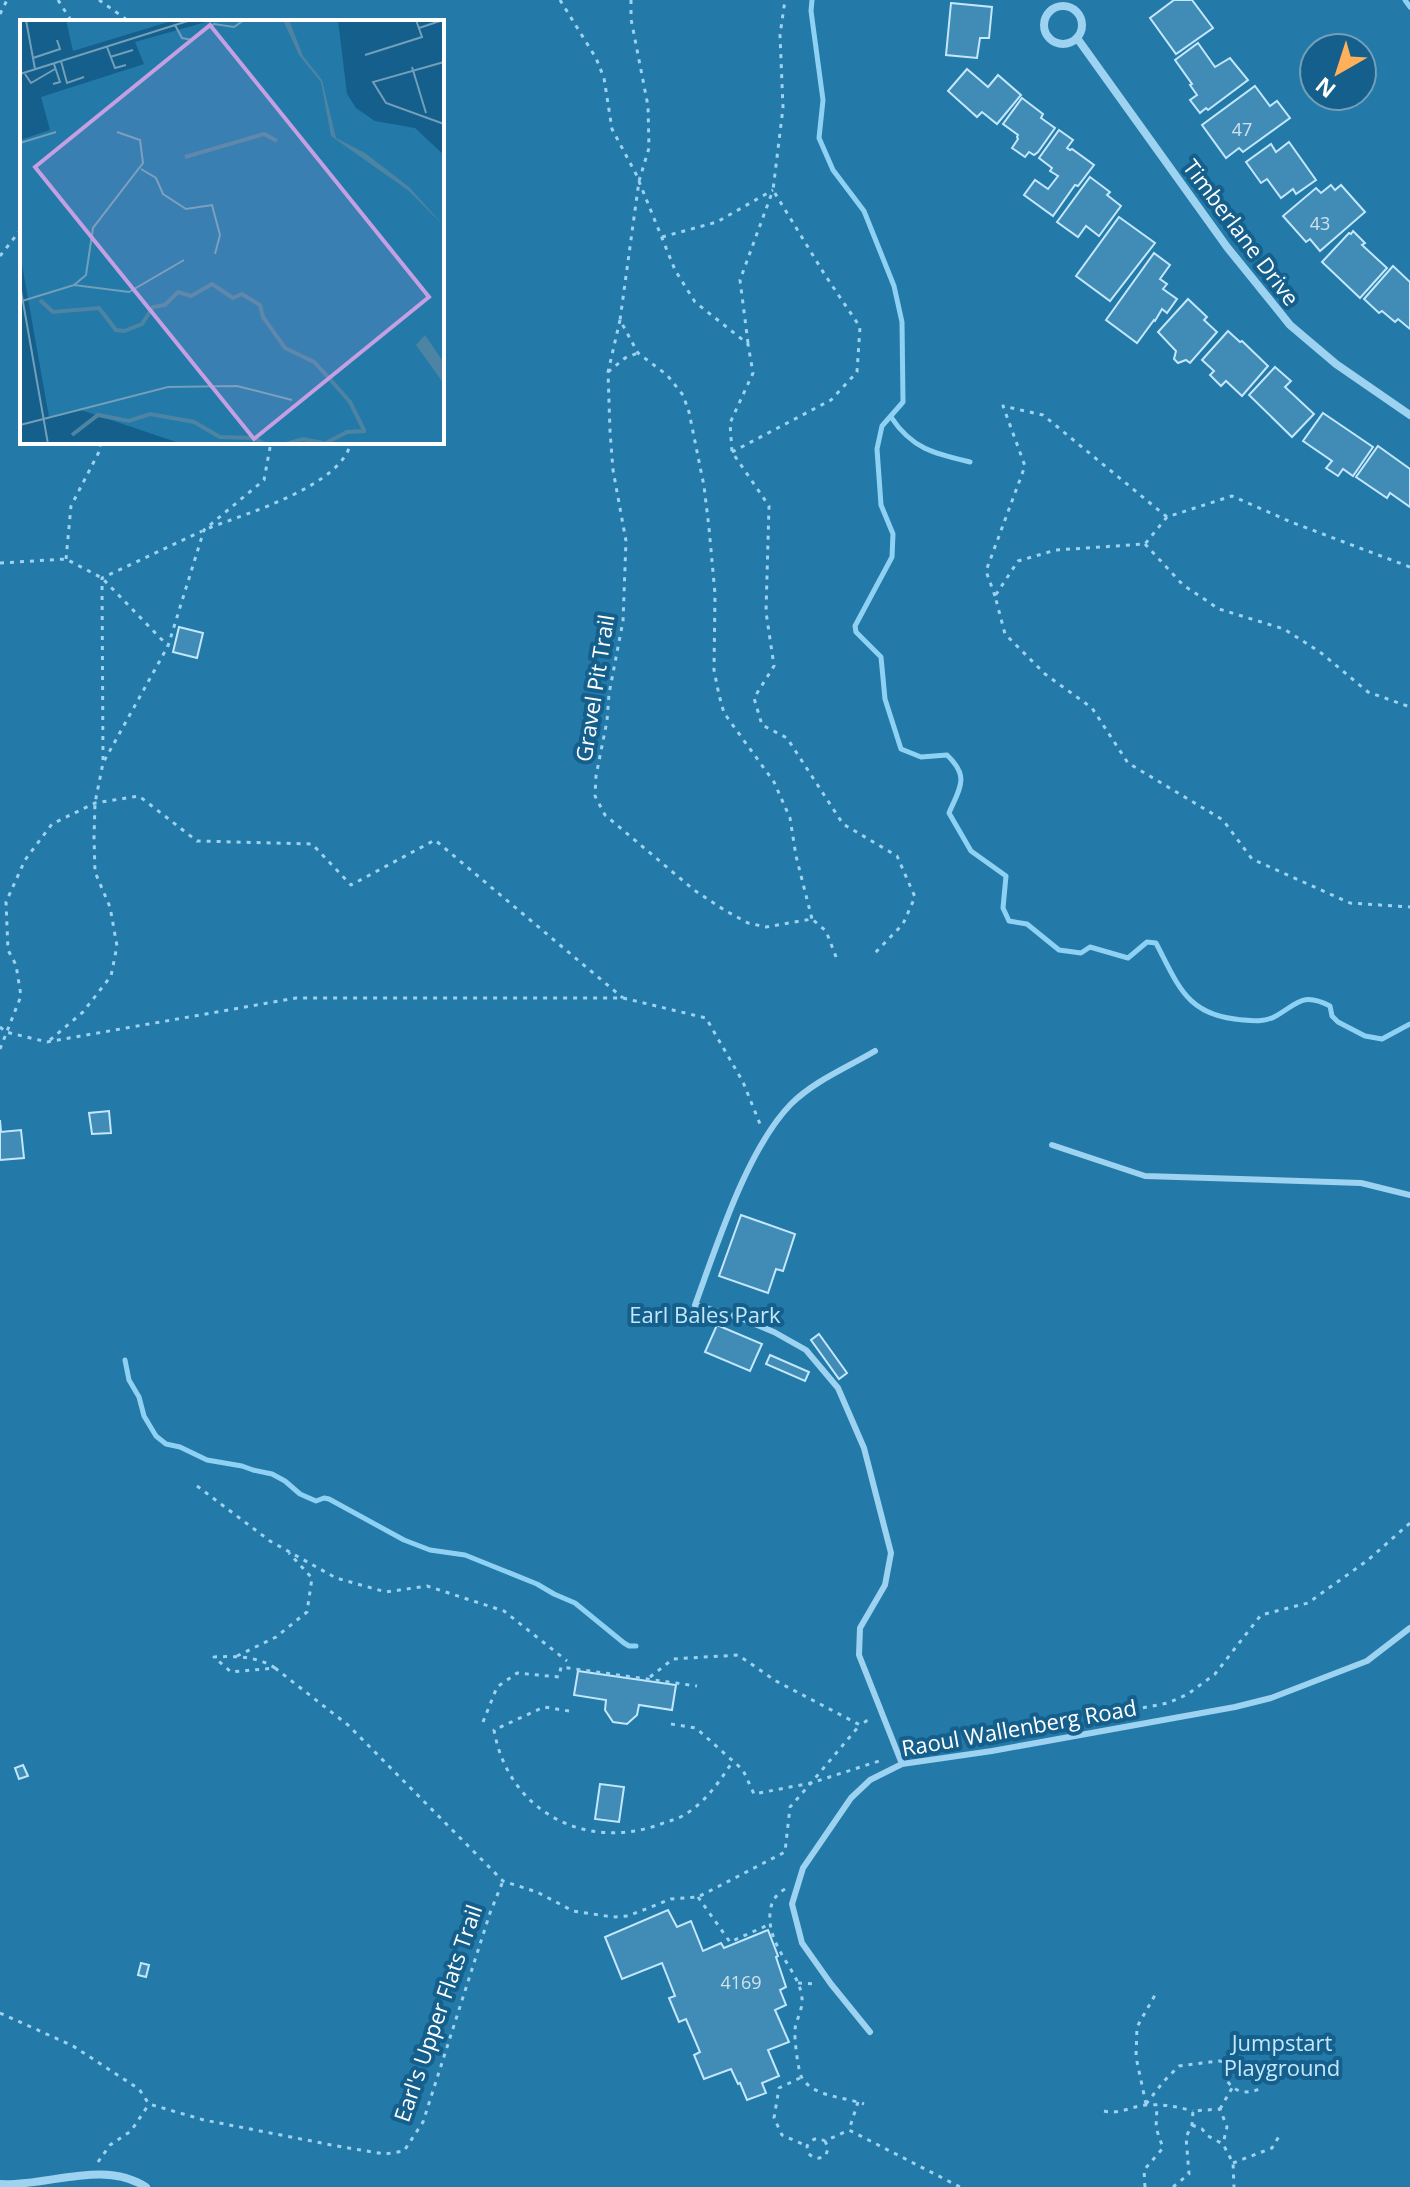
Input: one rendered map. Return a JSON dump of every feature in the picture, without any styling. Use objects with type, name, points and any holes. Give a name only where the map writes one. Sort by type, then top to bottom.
[{"type":"street","name":"Timberlane Drive","points":[[1058,7],[1076,10],[1082,26],[1077,38],[1066,44],[1049,37],[1044,25],[1048,13],[1058,7]]},
{"type":"street","name":"Timberlane Drive","points":[[1077,38],[1270,303],[1313,346],[1410,415]]},
{"type":"street","points":[[0,2184],[17,2186],[89,2175],[120,2177],[146,2187]]},
{"type":"lane","points":[[875,1051],[793,1102],[775,1123],[750,1168],[695,1305],[743,1319],[806,1350],[838,1388],[864,1448],[891,1553],[885,1585],[860,1628],[859,1655],[902,1764]]},
{"type":"lane","points":[[1052,1145],[1145,1176],[1361,1183],[1410,1195]]},
{"type":"lane","name":"Raoul Wallenberg Road","points":[[870,2032],[802,1943],[792,1904],[803,1868],[851,1798],[870,1780],[902,1764],[992,1751],[1265,1700],[1367,1661],[1410,1628]]},
{"type":"path","points":[[0,14],[7,0]]},
{"type":"path","points":[[58,0],[71,20]]},
{"type":"path","points":[[99,0],[127,20]]},
{"type":"path","points":[[560,0],[596,58],[604,78],[612,129],[639,181],[675,270],[695,302],[748,344]]},
{"type":"path","name":"Gravel Pit Trail","points":[[631,0],[631,19],[650,126],[649,148],[639,181],[620,320],[608,372],[613,470],[623,522],[626,562],[621,640],[609,694],[595,796],[605,815],[694,890],[726,911],[748,923],[766,927],[812,919]]},
{"type":"path","points":[[785,0],[780,35],[783,108],[773,190],[740,280],[753,373],[730,423],[732,452],[769,506],[766,612],[774,666],[754,698],[762,725],[787,738],[843,824],[897,856],[915,897],[903,924],[874,954]]},
{"type":"path","points":[[662,237],[717,222],[773,190]]},
{"type":"path","points":[[732,452],[831,400],[857,372],[860,327],[773,190]]},
{"type":"path","points":[[0,256],[20,231]]},
{"type":"path","points":[[620,320],[638,353],[667,375],[683,395],[689,412],[709,528],[715,594],[714,670],[719,695],[724,713],[774,782],[790,818],[812,919],[826,931],[838,962]]},
{"type":"path","points":[[608,372],[625,358],[638,353]]},
{"type":"path","points":[[1167,517],[1043,415],[1003,406],[1025,466],[986,571],[1005,634],[1045,674],[1092,708],[1128,763],[1223,820],[1252,859],[1350,903],[1410,907]]},
{"type":"path","points":[[66,559],[71,506],[100,444]]},
{"type":"path","points":[[103,763],[168,646],[204,530],[264,480],[271,444]]},
{"type":"path","points":[[102,578],[204,530],[309,488],[333,470],[349,451],[351,444]]},
{"type":"path","points":[[995,596],[1018,561],[1056,550],[1145,544],[1167,517],[1232,496],[1410,567]]},
{"type":"path","points":[[1145,544],[1183,585],[1219,609],[1284,629],[1320,652],[1368,692],[1410,707]]},
{"type":"path","points":[[0,563],[66,559],[102,578],[168,646]]},
{"type":"path","points":[[47,1042],[83,1012],[111,976],[117,946],[110,907],[95,872],[95,803],[103,763],[102,578]]},
{"type":"path","points":[[0,1049],[21,996],[16,965],[8,950],[6,902],[25,860],[52,824],[95,803],[139,796],[197,841],[312,844],[351,885],[435,840],[623,998]]},
{"type":"path","points":[[0,1027],[6,1032],[47,1042],[296,998],[623,998],[706,1018],[743,1082],[766,1139]]},
{"type":"path","points":[[197,1486],[270,1541],[336,1578],[386,1592],[427,1586],[504,1611],[567,1661]]},
{"type":"path","points":[[237,1656],[276,1637],[307,1612],[312,1578],[286,1550]]},
{"type":"path","points":[[650,1677],[673,1659],[738,1655],[776,1681],[860,1725]]},
{"type":"path","points":[[237,1656],[266,1662],[275,1668],[231,1672],[214,1657],[237,1656]]},
{"type":"path","points":[[483,1722],[497,1687],[517,1673],[559,1677],[561,1667],[697,1686]]},
{"type":"path","name":"Earl's Upper Flats Trail","points":[[0,2013],[73,2046],[139,2089],[149,2104],[204,2120],[342,2147],[385,2154],[404,2151],[423,2122],[503,1881],[348,1725],[275,1668]]},
{"type":"path","points":[[569,1711],[544,1707],[494,1730],[498,1752],[511,1777],[538,1808],[563,1823],[606,1834],[657,1826],[683,1816],[709,1796],[733,1761]]},
{"type":"path","points":[[671,1724],[696,1728],[743,1770],[754,1794],[811,1783],[860,1725],[881,1711]]},
{"type":"path","points":[[799,1880],[777,1893],[771,1904],[769,1925],[798,1983],[802,2000],[794,2032],[801,2077],[811,2087],[826,2094],[864,2104]]},
{"type":"path","points":[[698,1897],[730,1942],[769,1925]]},
{"type":"path","points":[[1146,2104],[1136,2057],[1137,2027],[1155,1995]]},
{"type":"path","points":[[1240,2048],[1230,2054],[1225,2062],[1226,2079],[1242,2092],[1259,2089]]},
{"type":"path","points":[[1146,2104],[1179,2066],[1225,2062]]},
{"type":"path","points":[[801,2077],[779,2088],[774,2118],[782,2135],[807,2146]]},
{"type":"path","points":[[1220,2109],[1233,2087]]},
{"type":"path","points":[[825,2141],[849,2130],[858,2102]]},
{"type":"path","points":[[89,2175],[110,2145],[131,2131],[149,2104]]},
{"type":"path","points":[[1104,2111],[1114,2114],[1146,2104],[1168,2104],[1193,2111],[1220,2109]]},
{"type":"path","points":[[1145,2187],[1144,2170],[1163,2148],[1156,2128],[1157,2105]]},
{"type":"path","points":[[1220,2109],[1227,2127],[1223,2144]]},
{"type":"path","points":[[1173,2187],[1189,2174],[1186,2137],[1192,2125],[1193,2111]]},
{"type":"path","points":[[1192,2125],[1223,2144],[1233,2163],[1234,2187]]},
{"type":"path","points":[[849,2130],[960,2187]]},
{"type":"path","points":[[1233,2163],[1272,2148],[1281,2133]]},
{"type":"path","points":[[818,2138],[825,2141],[828,2148],[826,2155],[820,2159],[813,2158],[807,2146],[818,2138]]},
{"type":"green space","name":"Earl Bales Park","points":[[0,0],[1410,0],[1410,2187],[0,2187]]},
{"type":"building","points":[[1174,0],[1192,0],[1213,28],[1176,54],[1150,18]]},
{"type":"building","points":[[951,3],[992,7],[989,38],[980,38],[977,58],[946,55]]},
{"type":"building","points":[[1198,43],[1215,67],[1230,58],[1248,80],[1200,113],[1190,100],[1197,95],[1192,84],[1175,60]]},
{"type":"building","points":[[967,69],[988,87],[998,75],[1021,95],[997,124],[982,112],[977,117],[948,91]]},
{"type":"building","points":[[1255,86],[1270,106],[1277,101],[1290,118],[1243,152],[1239,148],[1226,158],[1202,125]]},
{"type":"building","points":[[1022,98],[1055,128],[1038,152],[1034,155],[1029,152],[1025,157],[1012,148],[1018,135],[1003,124]]},
{"type":"building","points":[[1059,130],[1073,140],[1067,148],[1094,165],[1053,216],[1024,195],[1035,180],[1048,189],[1058,176],[1039,158]]},
{"type":"building","points":[[1289,142],[1316,180],[1296,194],[1293,189],[1281,198],[1267,179],[1261,183],[1246,162],[1271,144],[1276,152]]},
{"type":"building","points":[[1090,177],[1110,192],[1107,195],[1121,206],[1099,236],[1086,226],[1078,237],[1057,222]]},
{"type":"building","points":[[1331,185],[1335,190],[1341,185],[1365,212],[1320,251],[1310,239],[1306,242],[1283,216],[1316,188],[1321,193]]},
{"type":"building","points":[[1119,217],[1155,243],[1110,301],[1076,276]]},
{"type":"building","points":[[1353,231],[1365,243],[1362,245],[1387,268],[1360,298],[1322,262]]},
{"type":"building","points":[[1154,253],[1170,265],[1160,279],[1167,284],[1163,289],[1177,299],[1167,313],[1162,309],[1137,343],[1106,320]]},
{"type":"building","points":[[1393,266],[1410,282],[1410,329],[1398,319],[1395,322],[1382,311],[1379,313],[1364,299]]},
{"type":"building","points":[[1188,299],[1217,332],[1190,363],[1186,360],[1178,363],[1174,359],[1176,351],[1158,332]]},
{"type":"building","points":[[1228,331],[1268,366],[1242,396],[1226,381],[1221,386],[1210,375],[1214,371],[1202,360]]},
{"type":"building","points":[[1275,367],[1291,381],[1285,387],[1314,414],[1292,437],[1249,395]]},
{"type":"building","points":[[1323,413],[1373,447],[1353,476],[1343,469],[1338,476],[1326,468],[1332,461],[1303,441]]},
{"type":"building","points":[[1378,446],[1410,469],[1410,507],[1390,493],[1387,498],[1356,477]]},
{"type":"building","points":[[179,627],[203,633],[197,658],[173,652]]},
{"type":"building","points":[[109,1111],[111,1133],[92,1134],[89,1113]]},
{"type":"building","points":[[0,1120],[1,1132],[21,1130],[24,1158],[0,1160]]},
{"type":"building","points":[[741,1215],[795,1234],[783,1271],[776,1269],[768,1293],[719,1276]]},
{"type":"building","points":[[717,1325],[762,1344],[750,1371],[705,1352]]},
{"type":"building","points":[[819,1334],[847,1373],[839,1379],[811,1340]]},
{"type":"building","points":[[770,1355],[809,1372],[805,1381],[766,1364]]},
{"type":"building","points":[[578,1671],[676,1685],[672,1710],[639,1705],[637,1715],[627,1724],[613,1722],[605,1710],[606,1700],[574,1695]]},
{"type":"building","points":[[23,1765],[28,1776],[19,1779],[15,1768]]},
{"type":"building","points":[[600,1784],[624,1787],[619,1822],[595,1819]]},
{"type":"building","points":[[668,1910],[677,1927],[691,1921],[703,1951],[721,1943],[724,1948],[768,1930],[786,1987],[780,1990],[786,2005],[775,2010],[789,2042],[768,2050],[779,2076],[762,2083],[766,2093],[747,2100],[731,2069],[704,2079],[694,2055],[700,2052],[686,2019],[679,2022],[669,1998],[675,1996],[662,1963],[622,1979],[605,1937]]},
{"type":"building","points":[[141,1963],[149,1965],[146,1977],[138,1975]]},
{"type":"waterway","points":[[812,0],[823,100],[819,138],[833,170],[864,211],[894,286],[902,322],[903,402],[882,426],[877,449],[881,505],[893,534],[892,557],[855,626],[856,632],[881,657],[885,699],[901,749],[921,757],[947,755],[954,763],[961,782],[949,813],[971,851],[1006,876],[1003,908],[1009,921],[1027,924],[1059,950],[1081,953],[1090,947],[1128,958],[1147,942],[1156,943],[1187,996],[1209,1012],[1224,1017],[1266,1020],[1300,1001],[1312,1000],[1330,1006],[1332,1016],[1338,1022],[1365,1036],[1382,1039],[1410,1024]]},
{"type":"waterway","points":[[1405,0],[1410,7]]},
{"type":"waterway","points":[[891,417],[916,443],[970,462]]},
{"type":"waterway","points":[[125,1360],[129,1380],[139,1397],[144,1416],[156,1436],[166,1444],[207,1460],[272,1474],[300,1494],[316,1501],[329,1499],[404,1540],[430,1550],[465,1555],[537,1584],[575,1603],[624,1643],[636,1646]]},
{"type":"park label","name":"Jumpstart Playground","points":[[1282,2054]]}]
